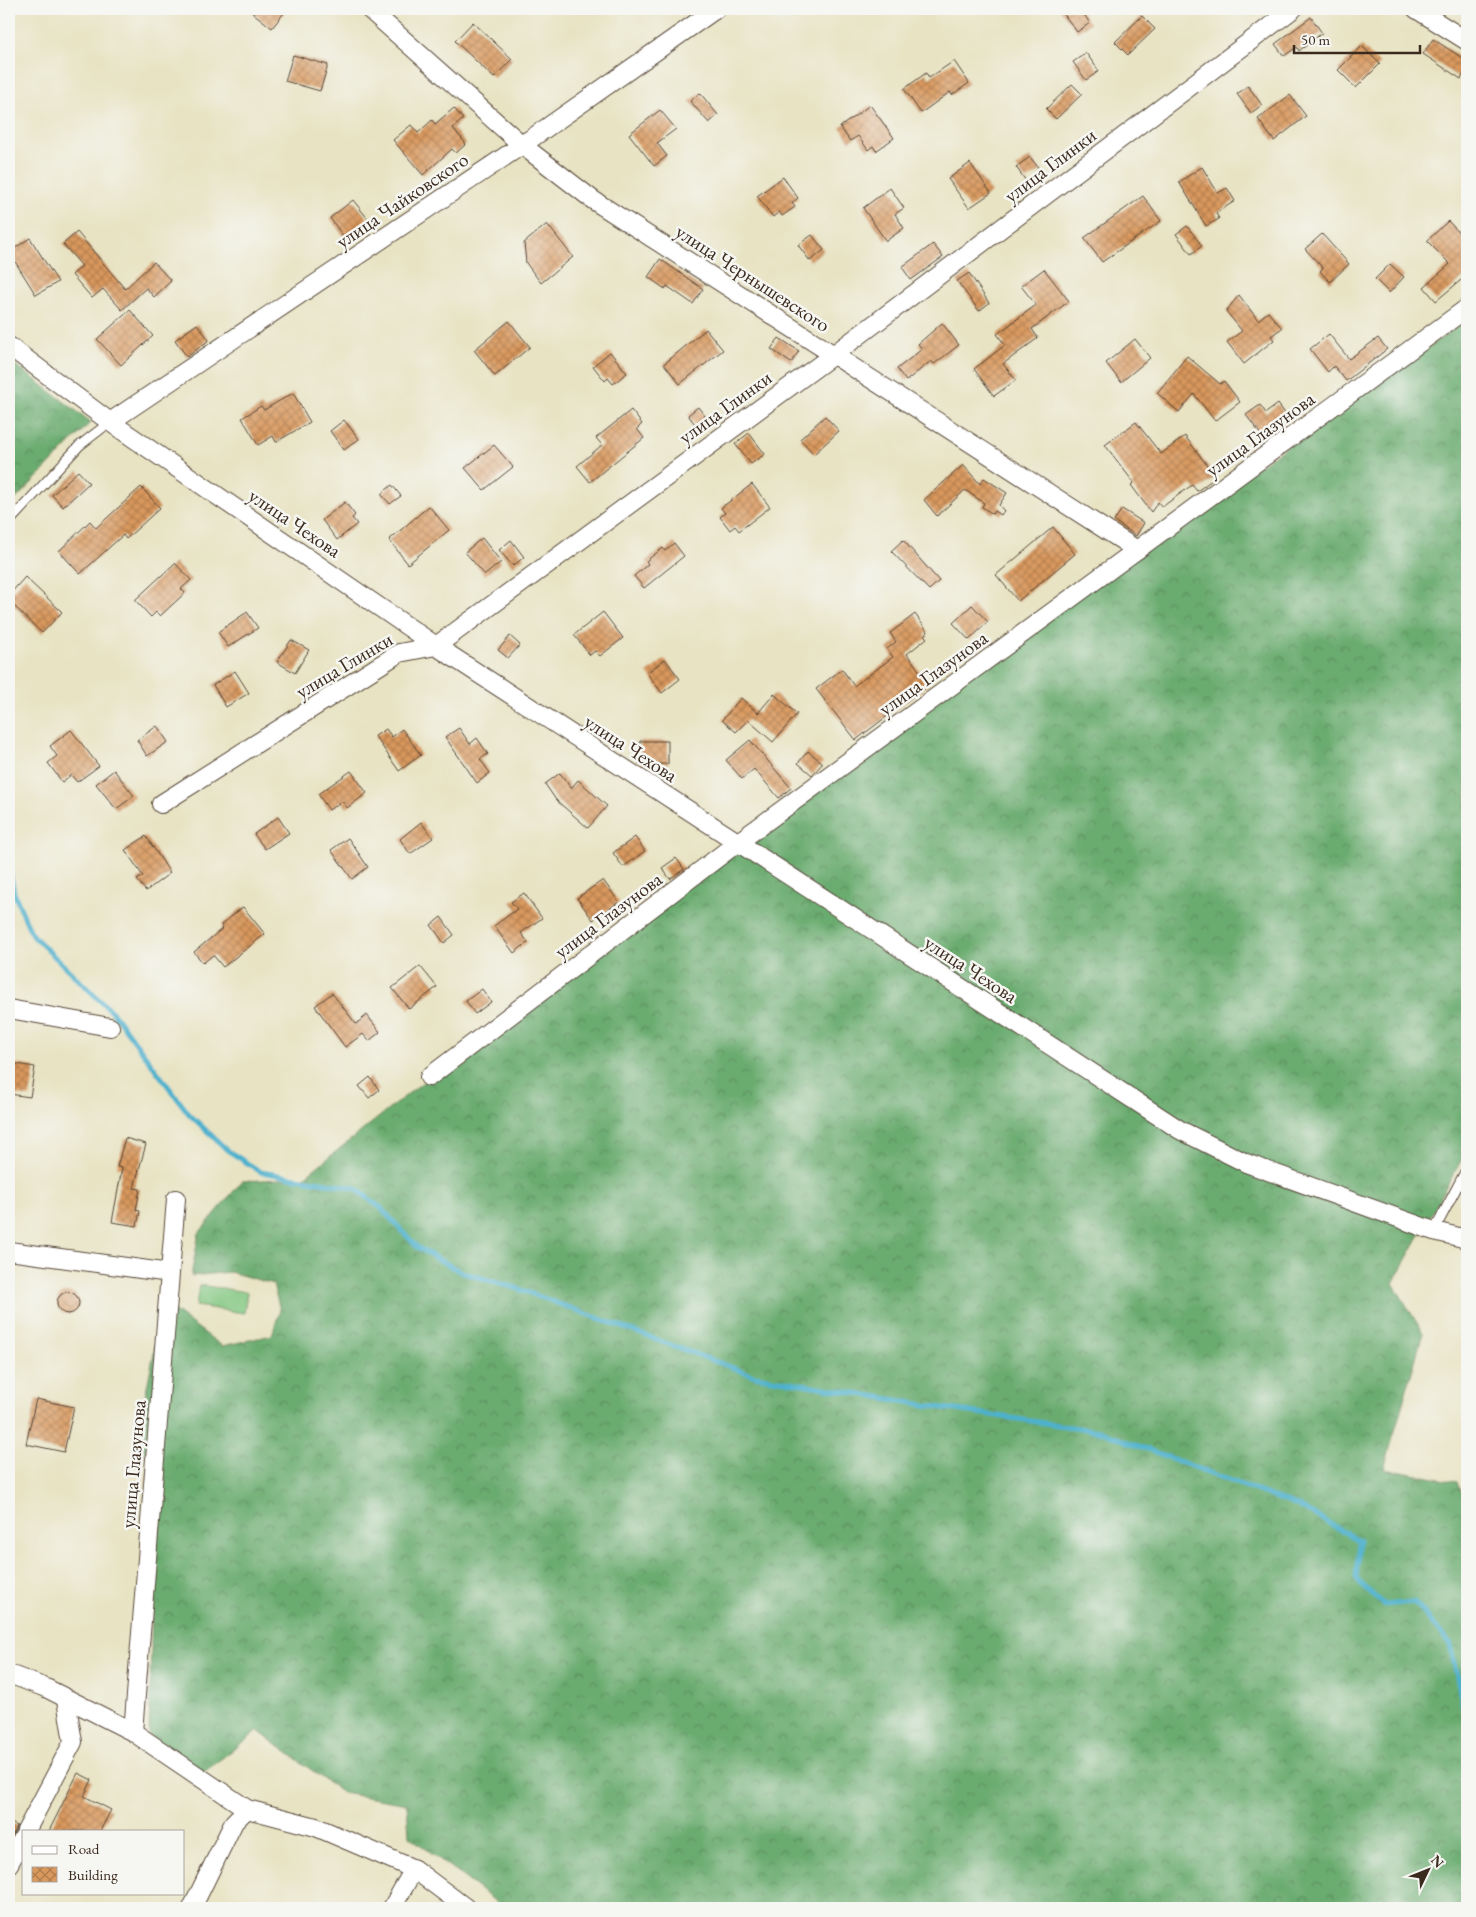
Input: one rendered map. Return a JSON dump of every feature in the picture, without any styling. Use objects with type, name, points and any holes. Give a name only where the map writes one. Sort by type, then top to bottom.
[{"type":"street","name":"улица Чернышевского","points":[[370,9],[522,145],[593,200],[1137,550]]},
{"type":"street","name":"улица Чайковского","points":[[110,422],[522,145],[716,9]]},
{"type":"street","name":"улица Глинки","points":[[161,804],[399,653],[436,646],[833,355],[1293,9]]},
{"type":"street","points":[[1416,9],[1467,41]]},
{"type":"street","name":"улица Глазунова","points":[[429,1077],[737,843],[1467,308]]},
{"type":"street","name":"улица Чехова","points":[[9,346],[110,422],[436,646],[1180,1130],[1246,1163],[1434,1230],[1467,1238]]},
{"type":"street","points":[[9,1009],[110,1027]]},
{"type":"street","name":"улица Глазунова","points":[[133,1732],[176,1199]]},
{"type":"street","points":[[9,1252],[170,1272]]},
{"type":"street","points":[[9,1674],[46,1688],[66,1700],[133,1732],[247,1808],[316,1826],[414,1869],[466,1908]]},
{"type":"street","points":[[27,1830],[73,1742],[66,1700]]},
{"type":"street","points":[[192,1908],[234,1822],[247,1808]]},
{"type":"street","points":[[9,1864],[22,1840]]},
{"type":"street","points":[[392,1908],[414,1869]]},
{"type":"lane","points":[[9,522],[80,446],[110,422]]},
{"type":"lane","points":[[1434,1230],[1467,1168]]},
{"type":"green space","points":[[1467,320],[1467,1150],[1393,1283],[1423,1333],[1384,1469],[1457,1482],[1467,1510],[1467,1908],[504,1908],[409,1836],[407,1804],[343,1793],[258,1731],[197,1777],[149,1736],[155,1473],[137,1436],[164,1303],[222,1346],[272,1335],[280,1310],[273,1284],[230,1272],[191,1276],[199,1233],[242,1181],[303,1178],[414,1089],[1055,609]]},
{"type":"green space","points":[[9,360],[91,422],[9,506]]},
{"type":"green space","points":[[199,1285],[247,1292],[244,1313],[196,1306]]},
{"type":"building","points":[[248,9],[287,9],[272,28]]},
{"type":"building","points":[[1060,9],[1080,9],[1090,23],[1077,32]]},
{"type":"building","points":[[1142,16],[1155,29],[1128,55],[1115,42]]},
{"type":"building","points":[[1311,17],[1322,33],[1299,51],[1297,47],[1284,56],[1275,44]]},
{"type":"building","points":[[473,22],[512,59],[494,78],[455,41]]},
{"type":"building","points":[[1433,39],[1467,61],[1467,68],[1461,79],[1423,54]]},
{"type":"building","points":[[1362,46],[1380,64],[1356,88],[1338,70]]},
{"type":"building","points":[[1086,53],[1099,71],[1086,80],[1073,62]]},
{"type":"building","points":[[293,55],[328,65],[320,91],[285,81]]},
{"type":"building","points":[[954,61],[969,83],[952,95],[950,92],[921,113],[904,89],[926,73],[929,78]]},
{"type":"building","points":[[1072,84],[1082,94],[1056,119],[1046,109]]},
{"type":"building","points":[[1248,86],[1262,105],[1251,113],[1237,94]]},
{"type":"building","points":[[700,93],[718,115],[709,123],[690,101]]},
{"type":"building","points":[[1290,95],[1306,116],[1274,141],[1258,119]]},
{"type":"building","points":[[870,105],[894,138],[876,151],[873,146],[868,150],[858,136],[850,141],[840,127]]},
{"type":"building","points":[[454,108],[463,119],[453,128],[466,144],[456,153],[452,149],[423,175],[393,140],[411,125],[418,133],[432,120],[435,124]]},
{"type":"building","points":[[660,110],[676,129],[657,143],[667,156],[654,166],[629,134]]},
{"type":"building","points":[[1030,157],[1041,171],[1026,181],[1016,167]]},
{"type":"building","points":[[970,163],[991,193],[969,208],[948,179]]},
{"type":"building","points":[[1202,167],[1218,193],[1227,188],[1235,201],[1216,213],[1219,219],[1206,226],[1179,182]]},
{"type":"building","points":[[783,177],[798,198],[792,203],[795,207],[782,216],[779,212],[773,217],[757,196]]},
{"type":"building","points":[[890,188],[904,208],[895,214],[904,228],[886,241],[863,208]]},
{"type":"building","points":[[1143,196],[1161,221],[1102,262],[1084,238]]},
{"type":"building","points":[[353,200],[373,225],[349,244],[330,218]]},
{"type":"building","points":[[1448,221],[1467,241],[1467,275],[1436,301],[1424,287],[1450,264],[1427,241]]},
{"type":"building","points":[[547,224],[573,257],[541,283],[526,263],[524,243]]},
{"type":"building","points":[[1187,226],[1202,246],[1191,254],[1176,234]]},
{"type":"building","points":[[77,232],[125,289],[154,262],[171,281],[154,297],[146,288],[122,310],[103,289],[92,298],[72,275],[82,266],[63,244]]},
{"type":"building","points":[[1322,234],[1349,264],[1330,282],[1320,271],[1323,268],[1305,249]]},
{"type":"building","points":[[812,235],[824,250],[810,261],[798,245]]},
{"type":"building","points":[[30,238],[58,282],[36,295],[9,252]]},
{"type":"building","points":[[933,244],[943,257],[911,280],[902,267]]},
{"type":"building","points":[[660,259],[703,289],[693,304],[667,286],[665,289],[648,277]]},
{"type":"building","points":[[1390,264],[1404,277],[1389,293],[1375,279]]},
{"type":"building","points":[[1044,269],[1069,301],[1032,329],[1038,338],[1003,364],[1016,380],[994,396],[974,369],[1005,345],[997,334],[1036,305],[1021,286]]},
{"type":"building","points":[[969,273],[989,303],[979,311],[957,281]]},
{"type":"building","points":[[1239,295],[1258,320],[1268,312],[1282,328],[1271,336],[1274,340],[1244,364],[1227,342],[1242,331],[1226,311]]},
{"type":"building","points":[[130,310],[153,336],[121,365],[97,339]]},
{"type":"building","points":[[509,321],[530,347],[495,376],[474,350]]},
{"type":"building","points":[[942,323],[959,345],[934,364],[931,361],[906,381],[897,369],[922,349],[918,344]]},
{"type":"building","points":[[197,324],[209,340],[187,357],[175,340]]},
{"type":"building","points":[[706,329],[723,350],[680,384],[664,364]]},
{"type":"building","points":[[1329,334],[1349,359],[1378,338],[1387,349],[1346,381],[1334,366],[1328,372],[1310,349]]},
{"type":"building","points":[[779,338],[799,351],[791,363],[771,349]]},
{"type":"building","points":[[1135,339],[1150,358],[1121,382],[1106,363]]},
{"type":"building","points":[[610,352],[627,373],[613,384],[608,378],[605,381],[593,366]]},
{"type":"building","points":[[1187,356],[1220,384],[1224,381],[1240,402],[1215,421],[1194,394],[1179,412],[1157,393]]},
{"type":"building","points":[[293,393],[310,422],[276,442],[273,436],[258,445],[242,418],[261,406],[264,410]]},
{"type":"building","points":[[1278,404],[1290,420],[1265,440],[1246,415],[1260,405],[1266,413]]},
{"type":"building","points":[[698,407],[708,420],[698,428],[688,415]]},
{"type":"building","points":[[631,410],[642,424],[637,429],[644,438],[590,482],[577,466],[602,445],[596,438]]},
{"type":"building","points":[[825,416],[839,431],[814,454],[800,439]]},
{"type":"building","points":[[344,420],[359,439],[344,450],[330,431]]},
{"type":"building","points":[[1136,422],[1161,454],[1185,436],[1216,477],[1197,491],[1192,485],[1162,507],[1158,502],[1151,512],[1131,485],[1134,483],[1105,445]]},
{"type":"building","points":[[749,433],[765,454],[751,464],[735,444]]},
{"type":"building","points":[[494,445],[513,467],[484,490],[465,468]]},
{"type":"building","points":[[963,465],[980,484],[984,478],[1007,493],[999,505],[1004,511],[1001,515],[995,511],[993,514],[982,507],[984,503],[965,490],[937,516],[924,500]]},
{"type":"building","points":[[78,471],[89,483],[63,507],[52,495]]},
{"type":"building","points":[[752,484],[770,507],[739,531],[735,526],[730,530],[720,517],[725,513],[721,508]]},
{"type":"building","points":[[392,485],[401,496],[390,504],[381,494]]},
{"type":"building","points":[[141,487],[160,508],[126,539],[123,535],[80,574],[59,551],[90,521],[96,528]]},
{"type":"building","points":[[345,502],[355,515],[352,518],[357,524],[337,540],[322,520]]},
{"type":"building","points":[[429,506],[449,530],[408,564],[389,540]]},
{"type":"building","points":[[1122,509],[1144,523],[1136,536],[1114,521]]},
{"type":"building","points":[[1053,527],[1075,554],[1018,601],[996,575]]},
{"type":"building","points":[[482,538],[501,562],[485,575],[465,552]]},
{"type":"building","points":[[511,540],[524,557],[513,566],[499,550]]},
{"type":"building","points":[[903,540],[939,581],[929,590],[891,551]]},
{"type":"building","points":[[674,543],[684,556],[644,588],[634,576],[648,564],[646,561],[663,548],[665,551]]},
{"type":"building","points":[[175,563],[191,580],[181,589],[185,593],[160,616],[156,612],[151,617],[135,600]]},
{"type":"building","points":[[25,577],[62,612],[42,633],[9,601],[9,595]]},
{"type":"building","points":[[972,605],[988,622],[969,640],[953,623]]},
{"type":"building","points":[[247,612],[258,628],[228,647],[218,632]]},
{"type":"building","points":[[603,612],[623,638],[600,656],[595,651],[590,655],[574,635]]},
{"type":"building","points":[[915,614],[928,632],[924,635],[927,638],[907,654],[929,684],[856,740],[816,689],[842,669],[854,686],[893,657],[887,649],[896,642],[890,633]]},
{"type":"building","points":[[510,636],[520,645],[508,658],[498,650]]},
{"type":"building","points":[[291,640],[309,650],[295,673],[277,662]]},
{"type":"building","points":[[665,659],[680,679],[662,693],[647,673]]},
{"type":"building","points":[[235,671],[249,693],[226,707],[213,685]]},
{"type":"building","points":[[774,694],[797,714],[773,742],[748,720],[736,732],[722,720],[741,698],[758,713]]},
{"type":"building","points":[[157,726],[168,742],[147,756],[137,740]]},
{"type":"building","points":[[459,728],[470,744],[477,738],[488,754],[480,759],[490,773],[477,783],[445,737]]},
{"type":"building","points":[[386,729],[392,737],[402,729],[421,755],[399,771],[375,736]]},
{"type":"building","points":[[71,730],[99,766],[77,782],[71,775],[62,782],[48,763],[57,756],[50,746]]},
{"type":"building","points":[[750,740],[791,788],[779,798],[754,769],[742,779],[726,760]]},
{"type":"building","points":[[640,741],[668,741],[668,764],[639,764]]},
{"type":"building","points":[[808,751],[823,763],[812,775],[798,763]]},
{"type":"building","points":[[114,770],[134,796],[116,809],[96,784]]},
{"type":"building","points":[[351,771],[367,793],[347,808],[342,801],[329,810],[318,794]]},
{"type":"building","points":[[560,773],[571,788],[578,780],[607,806],[588,828],[556,800],[545,784]]},
{"type":"building","points":[[278,817],[289,833],[265,849],[254,834]]},
{"type":"building","points":[[421,822],[433,838],[410,854],[400,839]]},
{"type":"building","points":[[146,836],[170,873],[146,891],[137,880],[143,876],[125,850]]},
{"type":"building","points":[[635,837],[645,851],[623,867],[613,853]]},
{"type":"building","points":[[348,838],[368,867],[352,879],[331,850]]},
{"type":"building","points":[[676,858],[684,869],[670,879],[662,868]]},
{"type":"building","points":[[603,880],[619,902],[593,920],[577,898]]},
{"type":"building","points":[[524,893],[542,918],[521,933],[528,942],[514,953],[494,926],[517,909],[511,902]]},
{"type":"building","points":[[243,907],[265,934],[223,967],[213,955],[203,963],[194,952],[223,928],[221,925]]},
{"type":"building","points":[[441,917],[454,935],[444,943],[431,925]]},
{"type":"building","points":[[420,966],[437,987],[409,1009],[392,988]]},
{"type":"building","points":[[482,989],[491,1002],[475,1014],[466,1001]]},
{"type":"building","points":[[332,993],[356,1024],[367,1015],[380,1032],[369,1041],[363,1034],[345,1047],[315,1006]]},
{"type":"building","points":[[11,1063],[35,1067],[30,1097],[9,1094]]},
{"type":"building","points":[[370,1077],[379,1090],[369,1098],[359,1086]]},
{"type":"building","points":[[125,1138],[146,1144],[134,1188],[140,1189],[136,1210],[140,1211],[137,1226],[112,1222],[122,1168],[117,1167]]},
{"type":"building","points":[[68,1292],[76,1295],[79,1303],[76,1311],[68,1314],[60,1311],[57,1303],[60,1295]]},
{"type":"building","points":[[36,1399],[74,1407],[64,1452],[26,1444]]},
{"type":"building","points":[[78,1773],[92,1780],[84,1796],[111,1810],[101,1830],[50,1830]]},
{"type":"building","points":[[9,1822],[17,1826],[10,1841],[9,1840]]},
{"type":"waterway","points":[[9,865],[14,893],[32,935],[114,1014],[189,1114],[227,1150],[261,1172],[355,1188],[381,1208],[417,1247],[461,1272],[516,1288],[755,1376],[943,1408],[1099,1431],[1300,1507],[1359,1540],[1356,1579],[1384,1605],[1414,1602],[1450,1644],[1467,1725]]}]
